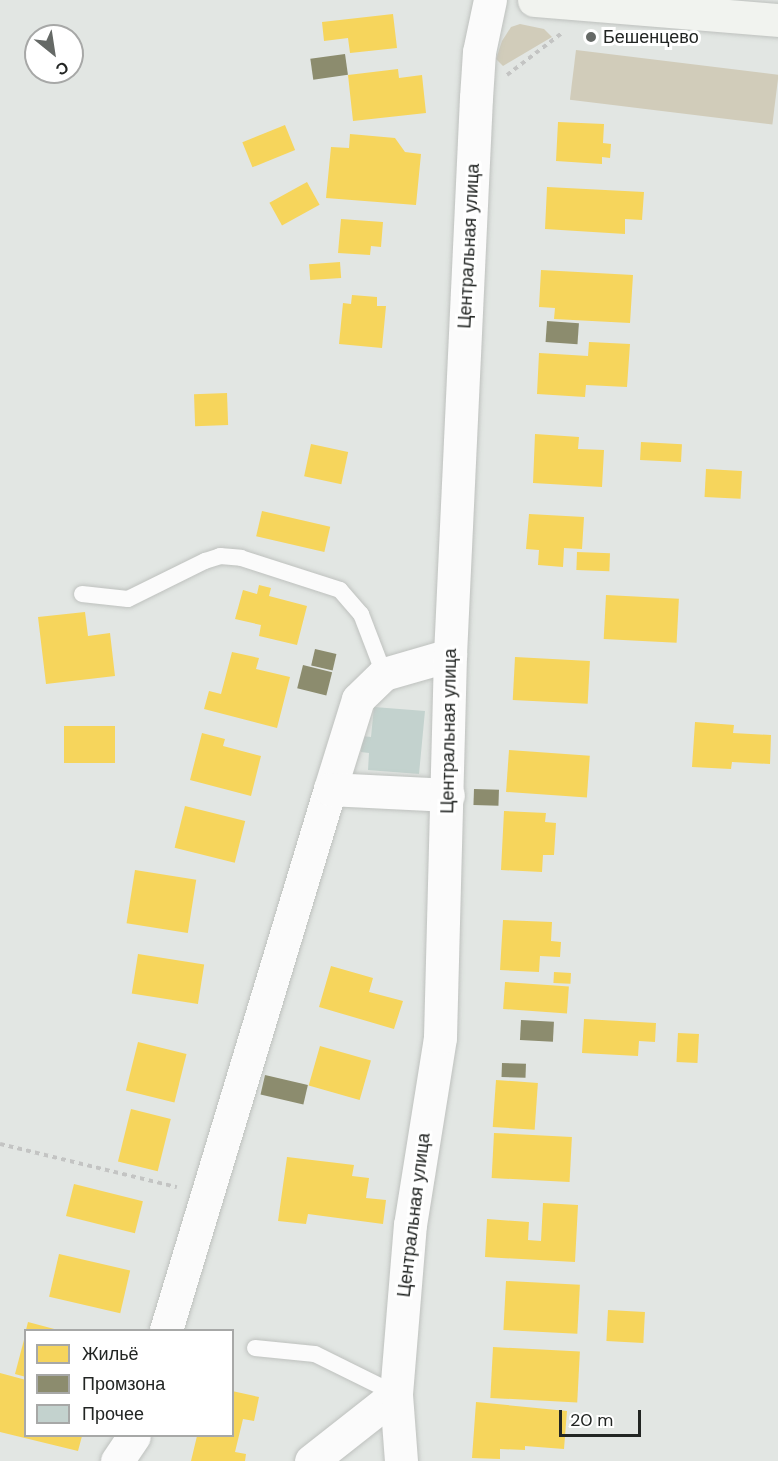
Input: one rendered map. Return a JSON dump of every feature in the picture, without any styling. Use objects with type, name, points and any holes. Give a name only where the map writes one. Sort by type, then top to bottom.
[{"type":"main road","points":[[545,1],[778,20]]},
{"type":"street","name":"Центральная улица","points":[[401,1461],[396,1394],[410,1225],[440,1037],[450,655],[478,52],[490,0]]},
{"type":"street","points":[[166,1329],[358,699],[384,674],[450,655]]},
{"type":"street","points":[[330,789],[448,795]]},
{"type":"street","points":[[312,1461],[396,1394]]},
{"type":"street","points":[[117,1461],[133,1437]]},
{"type":"lane","points":[[82,594],[128,599],[205,561],[220,556],[241,558],[340,590],[361,614],[384,674]]},
{"type":"lane","points":[[255,1348],[315,1354],[396,1394]]},
{"type":"path","points":[[476,98],[562,35],[545,1]]},
{"type":"path","points":[[0,1144],[206,1194]]},
{"type":"shaded area","points":[[520,24],[544,29],[552,37],[503,66],[496,59],[502,41],[511,27]]},
{"type":"shaded area","points":[[576,50],[778,75],[772,124],[570,100]]},
{"type":"building: Жильё","points":[[393,14],[397,48],[350,53],[348,38],[324,41],[322,22]]},
{"type":"building: Жильё","points":[[398,69],[399,78],[422,75],[426,113],[353,121],[348,75]]},
{"type":"building: Жильё","points":[[558,122],[604,124],[603,143],[611,144],[610,158],[602,157],[602,164],[556,161]]},
{"type":"building: Жильё","points":[[285,125],[295,150],[252,167],[242,142]]},
{"type":"building: Жильё","points":[[350,134],[395,138],[405,152],[421,154],[416,205],[326,198],[331,147],[349,148]]},
{"type":"building: Жильё","points":[[307,182],[320,205],[282,226],[269,203]]},
{"type":"building: Жильё","points":[[547,187],[644,192],[642,220],[625,219],[625,234],[545,229]]},
{"type":"building: Жильё","points":[[341,219],[383,222],[381,247],[371,246],[370,255],[338,253]]},
{"type":"building: Жильё","points":[[340,262],[341,278],[310,280],[309,264]]},
{"type":"building: Жильё","points":[[541,270],[633,275],[630,323],[554,319],[555,308],[539,307]]},
{"type":"building: Жильё","points":[[352,295],[377,297],[377,306],[386,306],[382,348],[339,344],[343,303],[351,304]]},
{"type":"building: Жильё","points":[[589,342],[630,344],[627,387],[586,385],[585,397],[537,394],[539,353],[588,356]]},
{"type":"building: Жильё","points":[[227,393],[228,425],[195,426],[194,394]]},
{"type":"building: Жильё","points":[[535,434],[579,437],[578,449],[604,450],[602,487],[533,483]]},
{"type":"building: Жильё","points":[[641,442],[682,444],[681,462],[640,460]]},
{"type":"building: Жильё","points":[[311,444],[348,452],[341,484],[304,476]]},
{"type":"building: Жильё","points":[[706,469],[742,471],[740,499],[705,497]]},
{"type":"building: Жильё","points":[[262,511],[330,527],[324,552],[256,536]]},
{"type":"building: Жильё","points":[[529,514],[584,517],[582,549],[564,548],[563,567],[538,565],[539,550],[526,549]]},
{"type":"building: Жильё","points":[[577,552],[610,553],[609,571],[576,570]]},
{"type":"building: Жильё","points":[[259,585],[271,588],[269,596],[307,606],[297,645],[259,636],[261,625],[235,619],[243,590],[257,594]]},
{"type":"building: Жильё","points":[[606,595],[679,599],[677,643],[604,639]]},
{"type":"building: Жильё","points":[[85,612],[88,636],[110,633],[115,676],[46,684],[38,617]]},
{"type":"building: Жильё","points":[[232,652],[259,658],[256,669],[290,677],[277,728],[204,709],[209,691],[221,694]]},
{"type":"building: Жильё","points":[[515,657],[590,661],[588,704],[513,700]]},
{"type":"building: Жильё","points":[[695,722],[734,725],[733,733],[771,735],[770,764],[732,762],[731,769],[692,767]]},
{"type":"building: Жильё","points":[[64,726],[115,726],[115,763],[64,763]]},
{"type":"building: Жильё","points":[[202,733],[225,739],[223,746],[261,756],[251,796],[190,780]]},
{"type":"building: Жильё","points":[[509,750],[590,756],[587,798],[506,792]]},
{"type":"building: Жильё","points":[[185,806],[245,821],[235,863],[175,848]]},
{"type":"building: Жильё","points":[[504,811],[546,813],[545,822],[556,823],[554,855],[543,855],[542,872],[501,870]]},
{"type":"building: Жильё","points":[[135,870],[196,880],[188,933],[127,923]]},
{"type":"building: Жильё","points":[[503,920],[552,922],[551,941],[561,942],[560,957],[540,956],[539,972],[500,970]]},
{"type":"building: Жильё","points":[[138,954],[204,964],[198,1004],[132,994]]},
{"type":"building: Жильё","points":[[331,966],[373,978],[369,992],[403,1001],[394,1029],[319,1007]]},
{"type":"building: Жильё","points":[[554,972],[571,973],[570,984],[553,983]]},
{"type":"building: Жильё","points":[[505,982],[569,986],[567,1013],[503,1009]]},
{"type":"building: Жильё","points":[[584,1019],[656,1023],[655,1042],[639,1041],[638,1056],[582,1053]]},
{"type":"building: Жильё","points":[[678,1033],[699,1034],[697,1063],[676,1062]]},
{"type":"building: Жильё","points":[[138,1042],[187,1054],[174,1103],[126,1091]]},
{"type":"building: Жильё","points":[[320,1046],[371,1061],[360,1100],[309,1085]]},
{"type":"building: Жильё","points":[[496,1080],[538,1083],[535,1130],[493,1127]]},
{"type":"building: Жильё","points":[[131,1109],[171,1119],[158,1171],[118,1161]]},
{"type":"building: Жильё","points":[[494,1133],[572,1137],[570,1182],[492,1178]]},
{"type":"building: Жильё","points":[[287,1157],[354,1165],[352,1176],[369,1178],[366,1198],[386,1200],[383,1224],[308,1214],[306,1224],[278,1221]]},
{"type":"building: Жильё","points":[[74,1184],[143,1201],[135,1233],[66,1216]]},
{"type":"building: Жильё","points":[[543,1203],[578,1205],[575,1262],[485,1257],[487,1219],[529,1222],[528,1240],[541,1241]]},
{"type":"building: Жильё","points":[[59,1254],[130,1270],[120,1313],[49,1297]]},
{"type":"building: Жильё","points":[[506,1281],[580,1285],[577,1334],[503,1330]]},
{"type":"building: Жильё","points":[[608,1310],[645,1312],[643,1343],[606,1341]]},
{"type":"building: Жильё","points":[[28,1322],[54,1329],[26,1329]]},
{"type":"building: Жильё","points":[[24,1340],[24,1376],[15,1374]]},
{"type":"building: Жильё","points":[[493,1347],[580,1352],[577,1402],[490,1398]]},
{"type":"building: Жильё","points":[[0,1373],[24,1379],[24,1437],[82,1437],[78,1451],[0,1432]]},
{"type":"building: Жильё","points":[[234,1391],[259,1397],[254,1421],[243,1419],[235,1452],[246,1454],[245,1461],[191,1461],[197,1437],[234,1437]]},
{"type":"building: Жильё","points":[[476,1402],[567,1411],[564,1449],[525,1446],[525,1450],[500,1449],[500,1459],[472,1458]]},
{"type":"building: Промзона","points":[[345,54],[348,75],[313,80],[310,59]]},
{"type":"building: Промзона","points":[[547,321],[579,323],[577,344],[546,342]]},
{"type":"building: Промзона","points":[[315,649],[336,654],[333,671],[311,666]]},
{"type":"building: Промзона","points":[[303,665],[332,672],[326,696],[297,688]]},
{"type":"building: Промзона","points":[[474,789],[499,790],[498,806],[473,805]]},
{"type":"building: Промзона","points":[[521,1020],[554,1022],[553,1042],[520,1040]]},
{"type":"building: Промзона","points":[[502,1063],[526,1064],[525,1078],[502,1077]]},
{"type":"building: Промзона","points":[[265,1075],[308,1085],[303,1104],[261,1094]]},
{"type":"building: Прочее","points":[[374,707],[425,711],[419,774],[368,770],[369,753],[361,752],[362,736],[371,737]]},
{"type":"place","name":"Бешенцево","points":[[591,37]]}]
